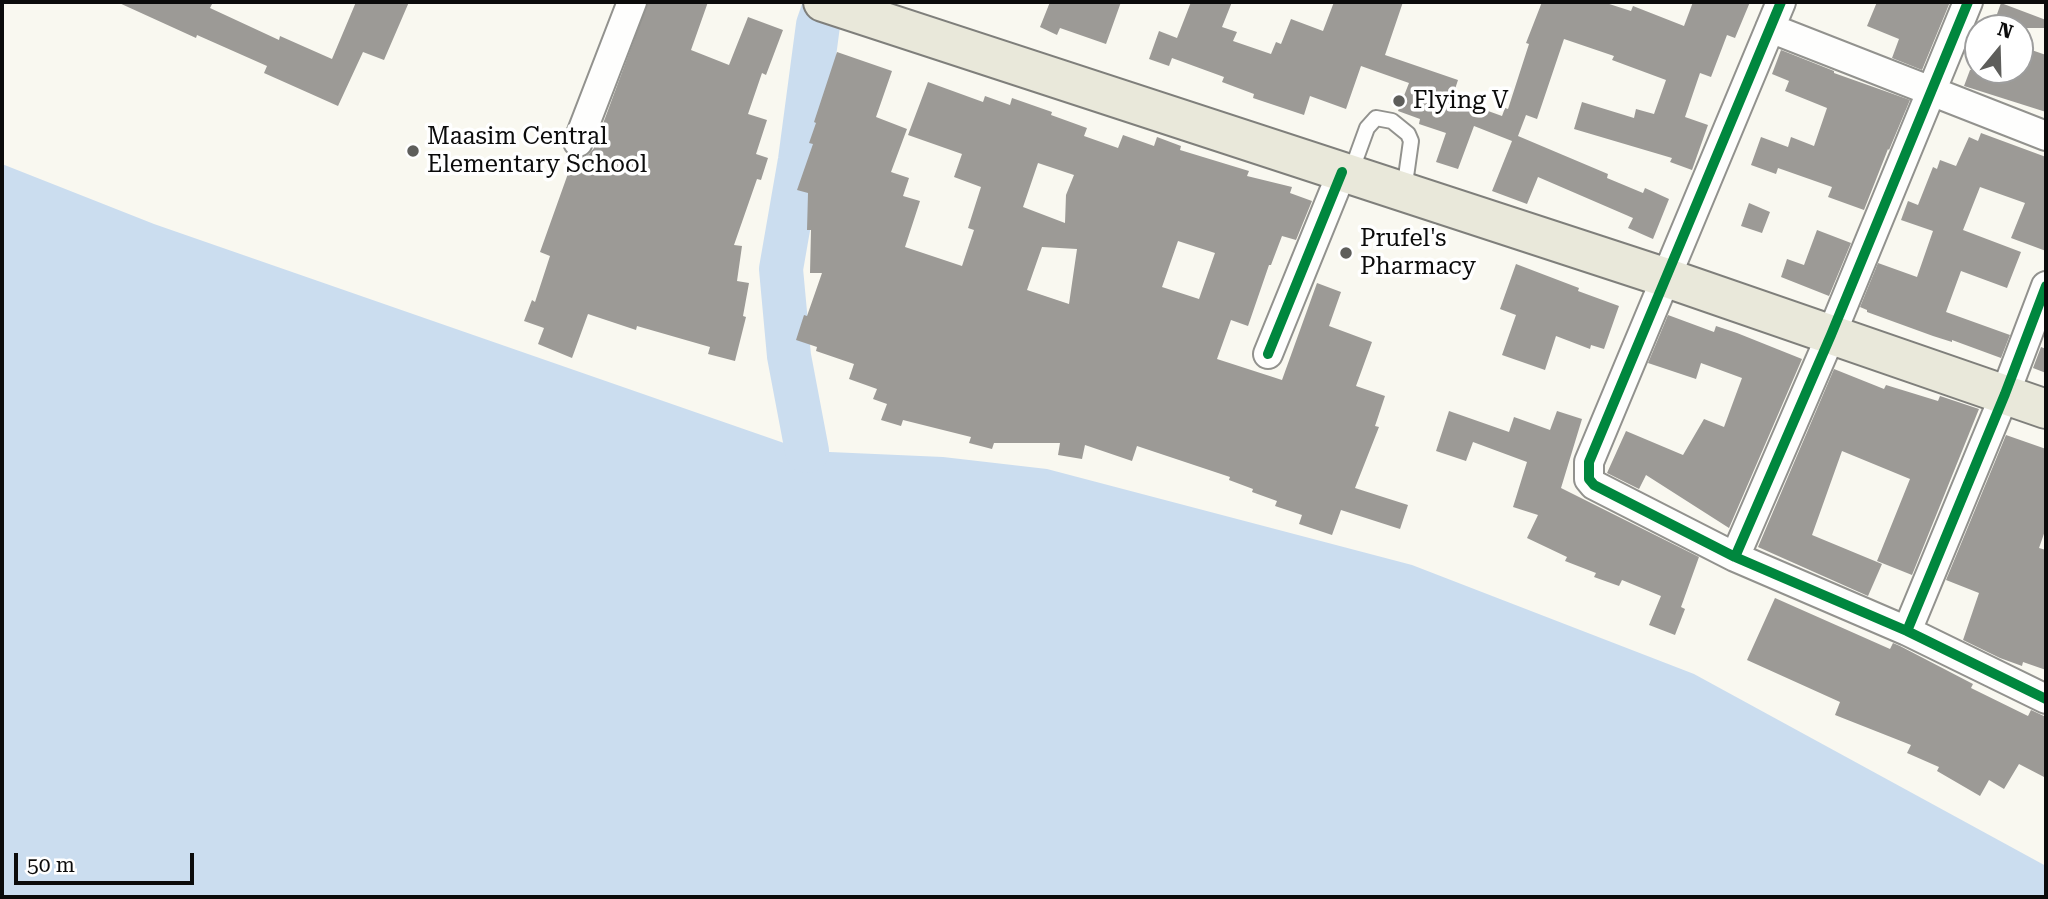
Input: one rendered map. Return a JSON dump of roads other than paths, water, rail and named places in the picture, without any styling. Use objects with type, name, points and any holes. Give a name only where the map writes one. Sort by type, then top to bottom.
[{"type":"main road","points":[[823,2],[1667,278],[2046,409]]},
{"type":"street","points":[[578,142],[632,2]]},
{"type":"street","points":[[1781,2],[1589,462],[1588,475],[1594,485],[1735,557],[1907,631],[2046,699]]},
{"type":"street","points":[[1735,557],[1832,335],[1968,2]]},
{"type":"street","points":[[1770,28],[2046,136]]},
{"type":"street","points":[[1268,354],[1346,173]]},
{"type":"street","points":[[1907,631],[2005,394],[2046,286]]},
{"type":"lane","points":[[1346,173],[1367,128],[1376,118],[1392,121],[1408,134],[1411,141],[1404,192]]},
{"type":"water","points":[[2,164],[154,224],[807,451],[943,457],[1047,469],[1412,565],[1694,674],[2046,866],[2046,897],[2,897]]},
{"type":"waterway","points":[[807,451],[789,356],[781,269],[800,160],[818,25],[826,2]]},
{"type":"place","name":"Flying V","points":[[1399,101]]},
{"type":"place","name":"Maasim Central Elementary School","points":[[413,151]]},
{"type":"place","name":"Prufel's Pharmacy","points":[[1346,253]]}]
